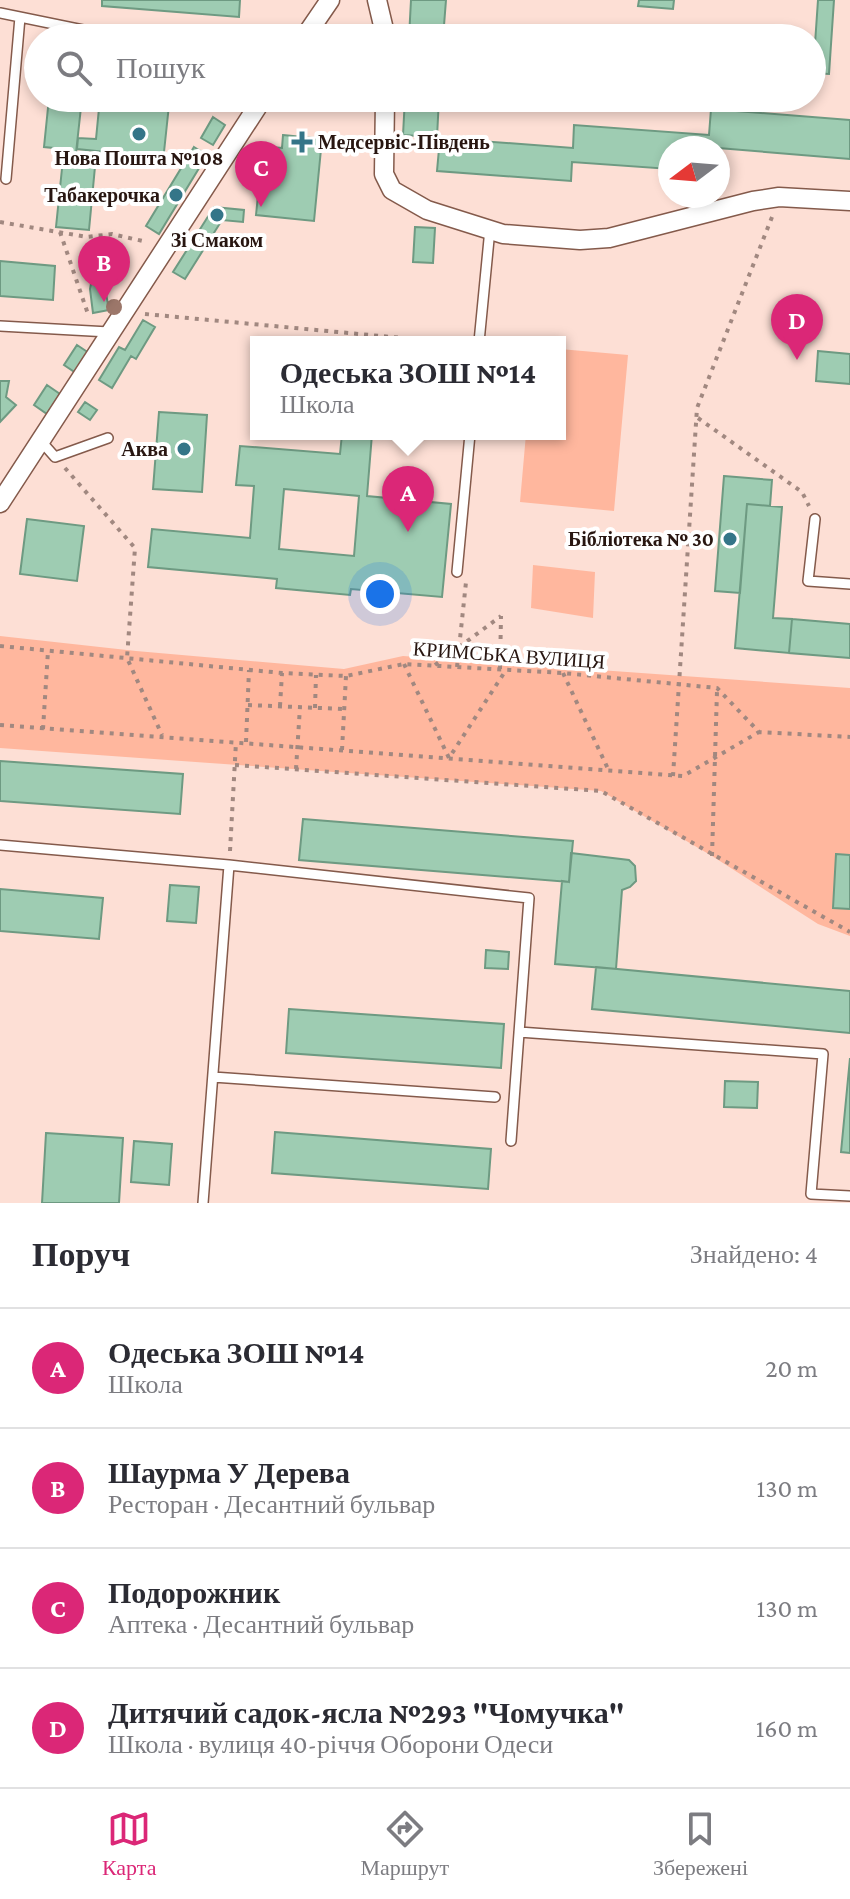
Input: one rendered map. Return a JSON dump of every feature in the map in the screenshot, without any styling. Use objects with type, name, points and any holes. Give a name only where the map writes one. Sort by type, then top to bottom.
[{"type":"street","points":[[314,24],[330,0]]},
{"type":"street","points":[[377,0],[383,24]]},
{"type":"street","points":[[0,503],[40,440],[101,331],[122,312],[254,112]]},
{"type":"street","points":[[385,112],[384,174],[392,190],[427,210],[503,234],[580,240],[609,238],[779,197],[850,201]]},
{"type":"lane","points":[[0,13],[54,24]]},
{"type":"lane","points":[[6,179],[20,17]]},
{"type":"lane","points":[[480,336],[490,229]]},
{"type":"lane","points":[[0,326],[101,331]]},
{"type":"lane","points":[[40,440],[55,457],[108,438]]},
{"type":"lane","points":[[457,572],[469,440]]},
{"type":"lane","points":[[815,519],[808,581],[850,584]]},
{"type":"lane","points":[[0,845],[229,865],[529,898],[511,1141]]},
{"type":"lane","points":[[203,1203],[229,865]]},
{"type":"lane","points":[[519,1032],[823,1054],[811,1194],[847,1198]]},
{"type":"lane","points":[[213,1077],[495,1097]]},
{"type":"path","points":[[673,776],[697,408],[779,197]]},
{"type":"path","points":[[0,222],[87,237],[112,234],[166,246]]},
{"type":"path","points":[[60,232],[101,331]]},
{"type":"path","points":[[122,312],[380,336]]},
{"type":"path","points":[[697,417],[802,492],[815,519]]},
{"type":"path","points":[[55,457],[135,548],[127,658],[162,735]]},
{"type":"path","points":[[434,666],[501,616],[500,669]]},
{"type":"path","name":"КРИМСЬКА ВУЛИЦЯ","points":[[0,646],[316,675],[346,676],[404,664],[563,673],[717,688]]},
{"type":"path","points":[[43,729],[48,651]]},
{"type":"path","points":[[404,664],[449,758]]},
{"type":"path","points":[[246,742],[249,670]]},
{"type":"path","points":[[449,758],[506,670]]},
{"type":"path","points":[[280,706],[282,673]]},
{"type":"path","points":[[563,673],[609,771]]},
{"type":"path","points":[[315,708],[316,675]]},
{"type":"path","points":[[342,750],[346,676]]},
{"type":"path","points":[[717,688],[759,732]]},
{"type":"path","points":[[712,856],[717,688]]},
{"type":"path","points":[[248,705],[344,709]]},
{"type":"path","points":[[296,769],[300,707]]},
{"type":"path","points":[[0,725],[673,776],[683,776],[759,732],[850,737]]},
{"type":"path","points":[[229,865],[236,742]]},
{"type":"path","points":[[235,765],[601,791],[850,932]]},
{"type":"shaded area","points":[[566,350],[628,355],[614,511],[520,502],[525,440],[566,440]]},
{"type":"shaded area","points":[[533,565],[595,572],[593,618],[531,608]]},
{"type":"shaded area","points":[[0,636],[344,669],[403,656],[850,688],[850,936],[818,924],[712,856],[601,791],[0,748]]},
{"type":"building","points":[[102,0],[240,0],[239,17],[102,6]]},
{"type":"building","points":[[411,0],[446,0],[444,24],[410,24]]},
{"type":"building","points":[[639,0],[674,0],[673,9],[638,6]]},
{"type":"building","points":[[818,0],[834,0],[829,74],[826,74],[826,24],[816,24]]},
{"type":"building","points":[[48,112],[80,112],[76,153],[96,156],[89,230],[56,227],[64,149],[44,147]]},
{"type":"building","points":[[99,112],[168,112],[164,152],[155,157],[77,149],[78,138],[96,139]]},
{"type":"building","points":[[404,112],[438,112],[437,137],[403,135]]},
{"type":"building","points":[[711,112],[850,120],[850,159],[730,149],[730,136],[658,136],[658,168],[572,162],[571,181],[437,171],[440,138],[573,148],[574,125],[709,135]]},
{"type":"building","points":[[213,117],[225,125],[213,145],[201,138]]},
{"type":"building","points":[[283,135],[322,139],[314,221],[256,215],[263,146],[282,148]]},
{"type":"building","points":[[194,147],[207,155],[159,234],[146,226]]},
{"type":"building","points":[[214,207],[244,210],[243,222],[222,220],[185,279],[173,272]]},
{"type":"building","points":[[415,227],[435,228],[433,263],[413,262]]},
{"type":"building","points":[[113,240],[123,249],[109,266],[105,288],[109,310],[93,313],[90,289],[95,262]]},
{"type":"building","points":[[0,261],[55,266],[53,300],[0,296]]},
{"type":"building","points":[[143,320],[155,327],[136,359],[131,356],[112,388],[99,380],[119,347],[125,350]]},
{"type":"building","points":[[77,345],[89,353],[76,373],[64,365]]},
{"type":"building","points":[[818,351],[850,354],[850,384],[816,381]]},
{"type":"building","points":[[0,381],[9,381],[6,397],[16,405],[0,422]]},
{"type":"building","points":[[47,385],[60,394],[47,414],[34,405]]},
{"type":"building","points":[[85,402],[97,410],[90,420],[78,412]]},
{"type":"building","points":[[159,412],[207,415],[202,492],[153,489]]},
{"type":"building","points":[[341,440],[372,440],[367,496],[451,504],[442,597],[351,589],[350,595],[276,588],[277,579],[148,567],[152,529],[250,538],[254,486],[236,485],[240,446],[340,454]],"holes":[[[284,489],[359,496],[354,556],[279,549]]]},
{"type":"building","points":[[724,476],[772,480],[770,506],[747,504],[740,593],[715,591]]},
{"type":"building","points":[[747,504],[782,507],[773,618],[792,619],[789,653],[735,648]]},
{"type":"building","points":[[27,519],[84,526],[77,581],[20,574]]},
{"type":"building","points":[[792,619],[850,624],[850,658],[789,653]]},
{"type":"building","points":[[0,761],[183,774],[180,814],[0,801]]},
{"type":"building","points":[[303,819],[573,841],[569,882],[299,860]]},
{"type":"building","points":[[571,853],[629,860],[635,866],[636,881],[622,890],[616,969],[555,964],[562,881],[569,882]]},
{"type":"building","points":[[836,854],[850,855],[850,909],[833,908]]},
{"type":"building","points":[[170,885],[199,887],[196,923],[167,921]]},
{"type":"building","points":[[0,889],[103,898],[99,939],[0,931]]},
{"type":"building","points":[[486,950],[509,952],[508,969],[485,968]]},
{"type":"building","points":[[596,967],[850,991],[850,1033],[592,1009]]},
{"type":"building","points":[[289,1009],[504,1024],[501,1068],[286,1053]]},
{"type":"building","points":[[850,1058],[850,1153],[841,1152]]},
{"type":"building","points":[[725,1081],[758,1082],[757,1108],[724,1107]]},
{"type":"building","points":[[275,1132],[491,1149],[488,1189],[272,1173]]},
{"type":"building","points":[[46,1133],[123,1138],[119,1203],[42,1203]]},
{"type":"building","points":[[134,1141],[172,1144],[169,1185],[131,1182]]},
{"type":"place","name":"Нова Пошта №108","points":[[139,134]]},
{"type":"place","name":"Медсервіс-Південь","points":[[302,142]]},
{"type":"place","name":"Табакерочка","points":[[176,195]]},
{"type":"place","name":"Подорожник","points":[[261,207]]},
{"type":"place","name":"Зі Смаком","points":[[217,215]]},
{"type":"place","name":"Шаурма У Дерева","points":[[104,302]]},
{"type":"place","name":"Дитячий садок-ясла №293 \"Чомучка\"","points":[[797,360]]},
{"type":"place","name":"Аква","points":[[184,449]]},
{"type":"place","name":"Одеська ЗОШ №14","points":[[408,532]]},
{"type":"place","name":"Бібліотека № 30","points":[[730,539]]}]
